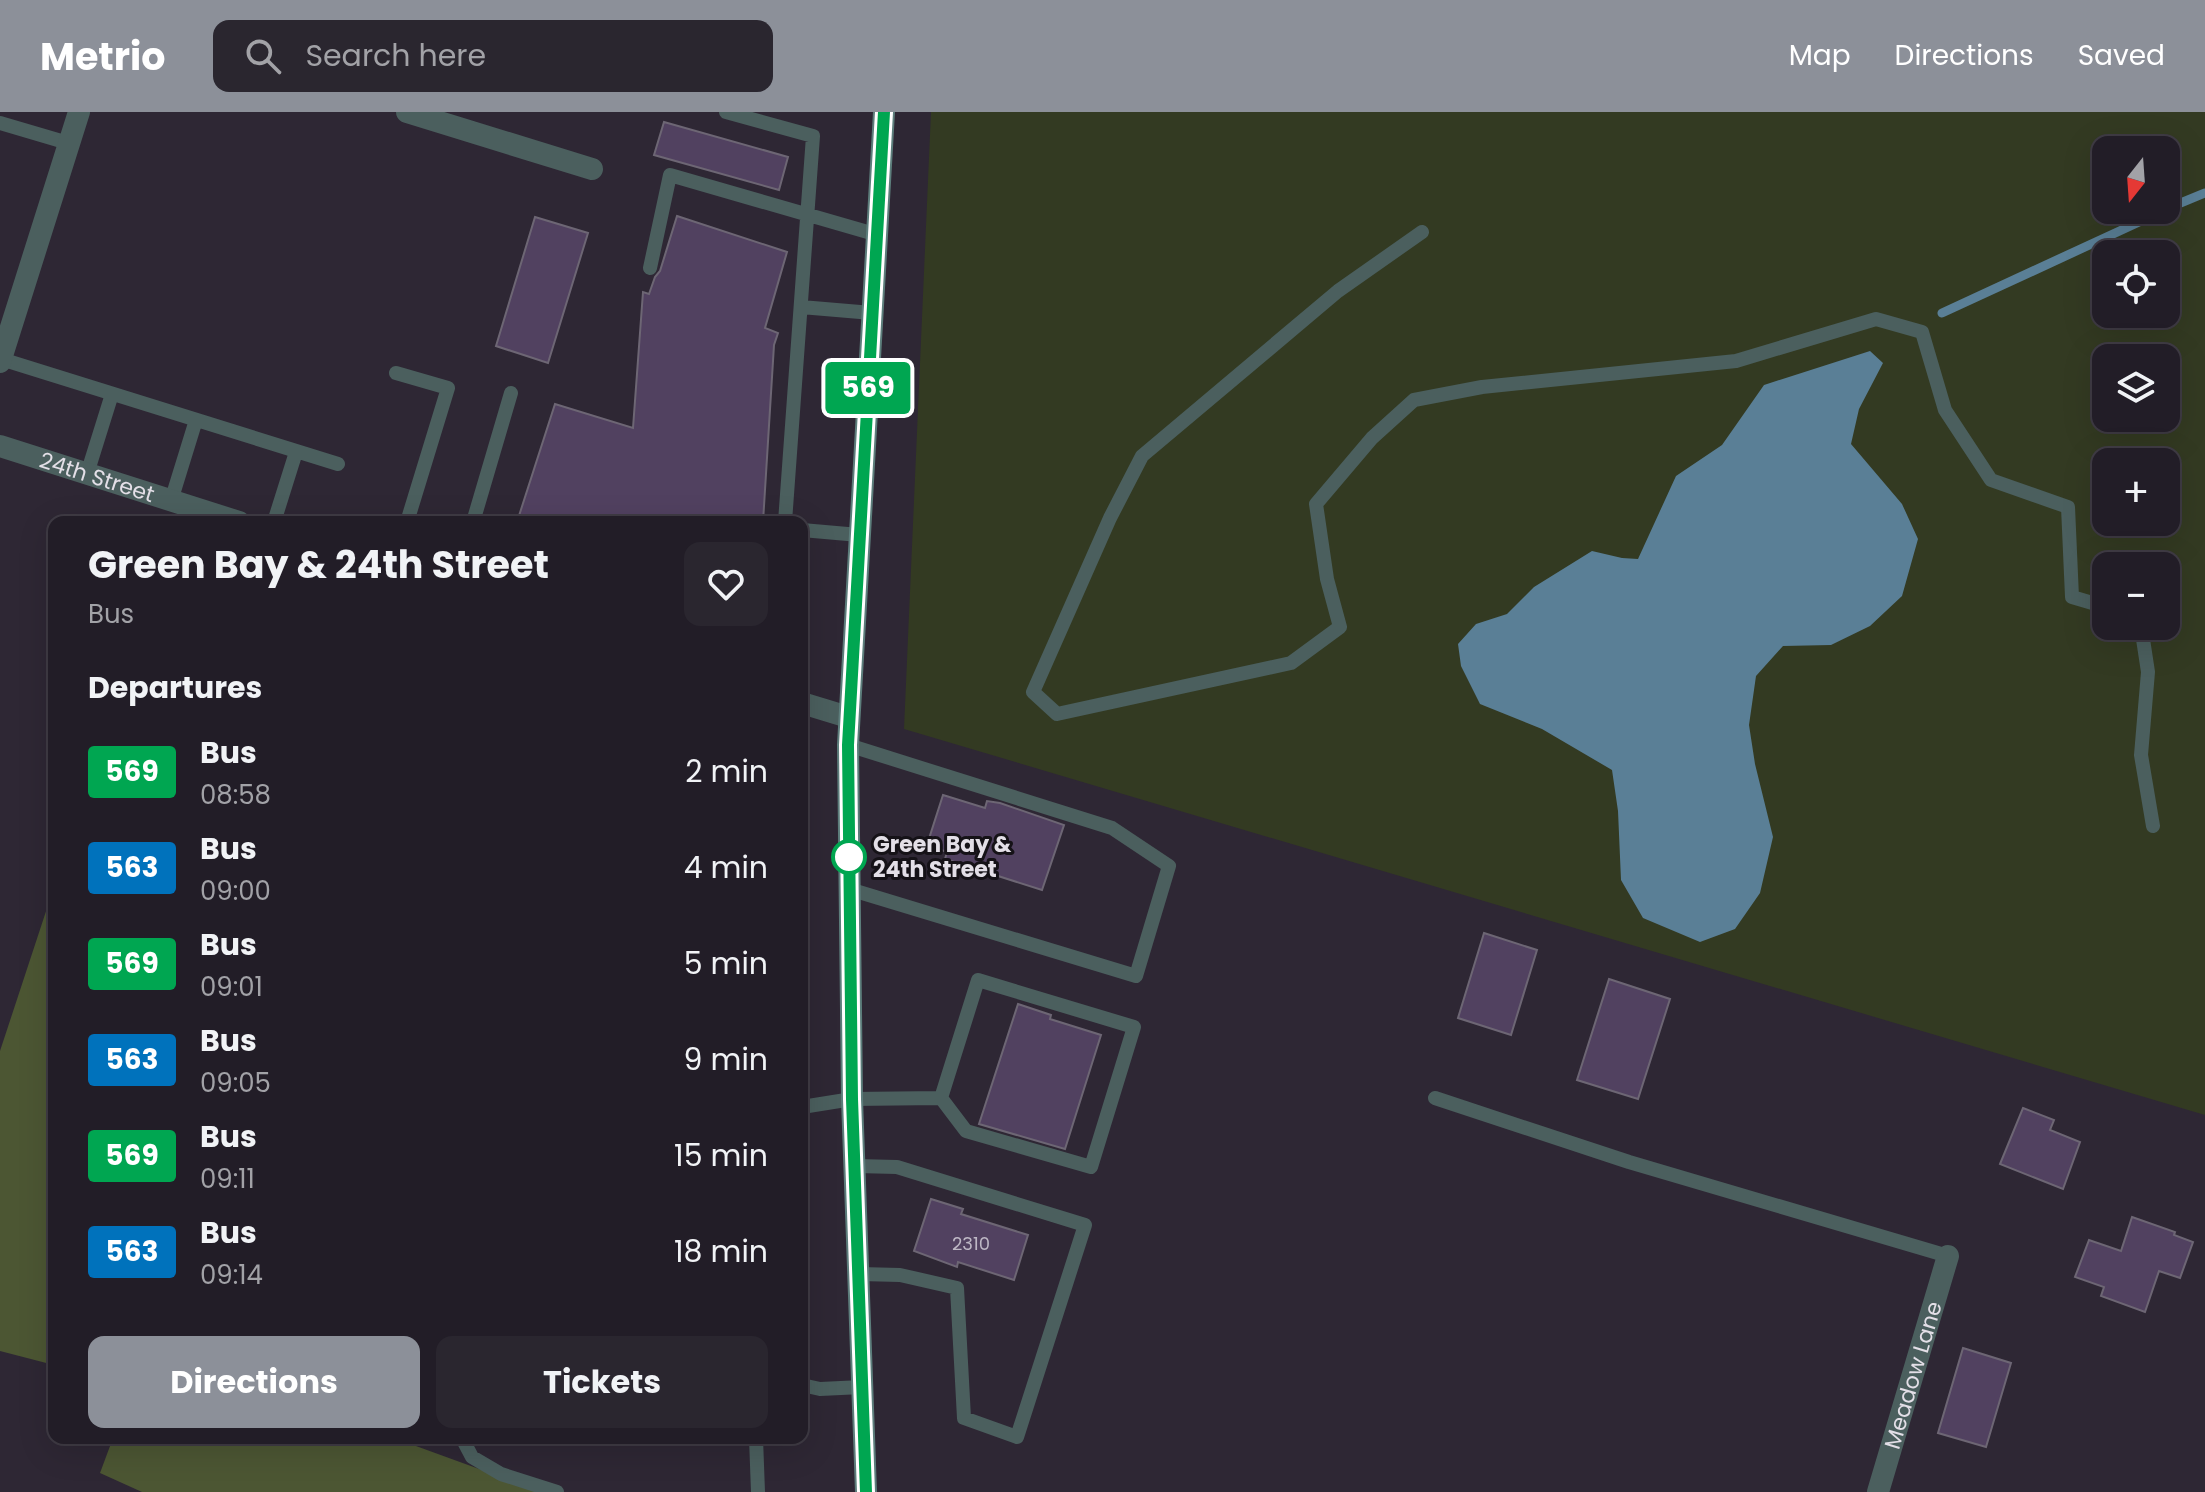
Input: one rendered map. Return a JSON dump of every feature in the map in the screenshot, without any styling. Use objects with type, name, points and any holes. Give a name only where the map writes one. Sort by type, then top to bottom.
[{"type":"main road","points":[[866,1492],[852,1099],[848,717],[884,112]]},
{"type":"street","points":[[0,360],[79,112]]},
{"type":"street","points":[[407,112],[592,169]]},
{"type":"street","name":"24th Street","points":[[0,446],[220,516]]},
{"type":"street","points":[[808,705],[848,717]]},
{"type":"street","name":"Meadow Lane","points":[[1878,1492],[1948,1256]]},
{"type":"lane","points":[[726,112],[813,136],[785,516]]},
{"type":"lane","points":[[0,123],[68,143]]},
{"type":"lane","points":[[650,268],[670,175],[878,235]]},
{"type":"lane","points":[[1422,232],[1338,291],[1142,456],[1110,518],[1033,692],[1057,714],[1291,663],[1340,627],[1327,579],[1316,504],[1372,438],[1414,400],[1482,387],[1736,361],[1876,319],[1922,332],[1945,410],[1991,480],[2068,507],[2072,597],[2092,603]]},
{"type":"lane","points":[[801,307],[872,313]]},
{"type":"lane","points":[[0,360],[338,464]]},
{"type":"lane","points":[[396,373],[448,388],[409,516]]},
{"type":"lane","points":[[475,516],[511,393]]},
{"type":"lane","points":[[87,474],[112,394]]},
{"type":"lane","points":[[171,501],[196,420]]},
{"type":"lane","points":[[276,516],[296,452]]},
{"type":"lane","points":[[808,531],[859,535]]},
{"type":"lane","points":[[2143,640],[2148,672],[2141,755],[2153,826]]},
{"type":"lane","points":[[848,745],[1112,828],[1169,866],[1136,976],[849,889]]},
{"type":"lane","points":[[978,980],[1134,1027],[1091,1167],[966,1131],[941,1098],[978,980]]},
{"type":"lane","points":[[808,1106],[852,1099],[941,1098]]},
{"type":"lane","points":[[1435,1098],[1629,1162],[1948,1256]]},
{"type":"lane","points":[[856,1166],[897,1167],[1085,1225],[1017,1437],[964,1418],[957,1288],[900,1275],[860,1274]]},
{"type":"lane","points":[[808,1386],[820,1389],[862,1387]]},
{"type":"lane","points":[[465,1444],[472,1457],[501,1474],[557,1492]]},
{"type":"lane","points":[[756,1444],[758,1492]]},
{"type":"green space","points":[[931,112],[2205,112],[2205,1115],[904,729]]},
{"type":"green space","points":[[48,905],[48,1363],[0,1351],[0,1051]]},
{"type":"green space","points":[[111,1444],[410,1444],[542,1492],[142,1492],[100,1473]]},
{"type":"water","points":[[1870,351],[1883,363],[1859,409],[1851,444],[1902,504],[1918,539],[1902,596],[1870,626],[1831,645],[1783,646],[1756,676],[1749,725],[1773,837],[1760,893],[1735,929],[1700,942],[1643,918],[1621,880],[1618,811],[1612,770],[1542,729],[1480,704],[1461,666],[1458,644],[1476,624],[1507,614],[1534,587],[1592,551],[1638,559],[1676,476],[1722,445],[1764,385]]},
{"type":"building","points":[[664,122],[788,157],[779,190],[654,155]]},
{"type":"building","points":[[677,216],[787,252],[765,328],[778,333],[774,345],[763,516],[519,516],[555,404],[633,428],[643,292],[649,294],[660,271]]},
{"type":"building","points":[[535,217],[588,233],[548,363],[496,346]]},
{"type":"building","points":[[943,795],[985,808],[987,801],[1000,803],[1064,825],[1042,890],[945,859],[947,852],[927,845]]},
{"type":"building","points":[[1484,933],[1537,950],[1511,1035],[1458,1018]]},
{"type":"building","points":[[1609,979],[1670,999],[1638,1099],[1577,1080]]},
{"type":"building","points":[[1018,1004],[1051,1015],[1050,1019],[1101,1035],[1065,1149],[979,1124]]},
{"type":"building","points":[[2023,1108],[2054,1120],[2050,1130],[2080,1142],[2063,1189],[2000,1164]]},
{"type":"building","points":[[931,1199],[963,1209],[961,1214],[1028,1235],[1014,1280],[958,1262],[957,1267],[914,1251]]},
{"type":"building","points":[[2132,1217],[2175,1232],[2174,1235],[2193,1242],[2180,1278],[2159,1271],[2145,1312],[2101,1296],[2104,1287],[2075,1277],[2089,1240],[2121,1251]]},
{"type":"building","points":[[1963,1348],[2011,1363],[1986,1447],[1938,1433]]},
{"type":"waterway","points":[[2180,203],[2205,193]]},
{"type":"waterway","points":[[1942,313],[2135,224]]},
{"type":"bus line","name":"569","points":[[866,1492],[852,1099],[848,717],[884,112]]},
{"type":"place","name":"Green Bay & 24th Street","points":[[849,857]]}]
